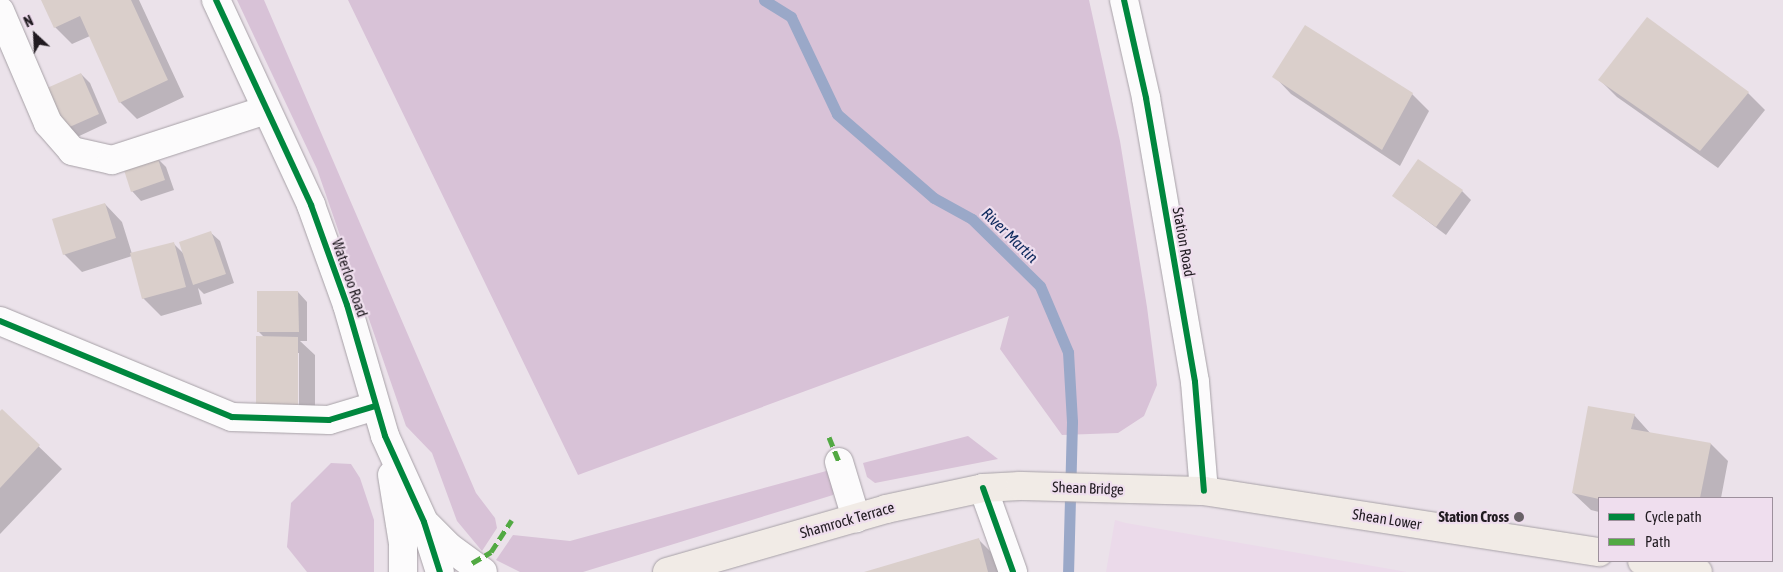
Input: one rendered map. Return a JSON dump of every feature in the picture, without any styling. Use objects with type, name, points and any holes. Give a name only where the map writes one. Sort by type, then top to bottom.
[{"type":"main road","name":"Shean Bridge","points":[[1030,486],[1204,491]]},
{"type":"main road","name":"Shamrock Terrace","points":[[668,572],[856,518],[983,488],[1030,486]]},
{"type":"main road","name":"Shean Lower","points":[[1204,491],[1598,552]]},
{"type":"main road","points":[[1647,562],[1698,572]]},
{"type":"street","name":"Waterloo Road","points":[[216,0],[311,205],[347,305],[385,436],[424,522],[440,572]]},
{"type":"street","name":"Station Road","points":[[1124,0],[1146,98],[1195,382],[1204,491]]},
{"type":"street","points":[[0,10],[48,123],[72,151],[112,160],[266,110]]},
{"type":"street","points":[[0,322],[232,417],[329,420],[375,406]]},
{"type":"street","name":"Waterloo Road","points":[[385,436],[403,544],[403,572]]},
{"type":"street","points":[[839,462],[856,518]]},
{"type":"street","points":[[983,488],[1013,572]]},
{"type":"street","points":[[424,522],[449,547],[483,572]]},
{"type":"shaded area","points":[[237,0],[264,0],[476,493],[495,518],[497,528],[482,551],[457,521],[432,453],[406,426],[317,169]]},
{"type":"shaded area","points":[[348,0],[1089,0],[1120,141],[1147,307],[1157,385],[1144,416],[1118,433],[1062,435],[1000,349],[1009,316],[578,475]]},
{"type":"shaded area","points":[[968,436],[998,459],[875,483],[867,477],[863,463]]},
{"type":"shaded area","points":[[331,463],[351,464],[360,478],[374,520],[374,572],[307,572],[287,547],[291,503]]},
{"type":"shaded area","points":[[830,470],[835,486],[833,495],[583,572],[520,572],[496,560],[513,535],[570,541]]},
{"type":"shaded area","points":[[1115,520],[1126,523],[1407,572],[1106,572]]},
{"type":"building","points":[[41,0],[131,0],[168,80],[119,103],[80,16],[54,28]]},
{"type":"building","points":[[1647,17],[1749,92],[1700,151],[1598,80]]},
{"type":"building","points":[[1305,25],[1413,93],[1382,150],[1272,77]]},
{"type":"building","points":[[81,73],[99,114],[65,129],[47,88]]},
{"type":"building","points":[[157,156],[165,180],[131,192],[123,167]]},
{"type":"building","points":[[1418,159],[1463,190],[1436,227],[1392,196]]},
{"type":"building","points":[[105,203],[116,238],[63,255],[52,219]]},
{"type":"building","points":[[211,231],[226,274],[193,285],[179,242]]},
{"type":"building","points":[[174,242],[186,287],[142,299],[130,253]]},
{"type":"building","points":[[257,291],[298,291],[299,332],[257,332]]},
{"type":"building","points":[[256,336],[298,337],[298,407],[256,407]]},
{"type":"building","points":[[1588,406],[1635,414],[1631,429],[1711,443],[1700,497],[1598,497],[1598,499],[1572,493]]},
{"type":"building","points":[[2,409],[40,445],[0,488],[0,411]]},
{"type":"building","points":[[979,538],[988,572],[864,572]]},
{"type":"waterway","name":"River Martin","points":[[764,0],[791,17],[837,114],[934,198],[972,219],[1040,286],[1068,352],[1072,422],[1068,572]]},
{"type":"marked path","points":[[829,437],[839,462]]},
{"type":"marked path","points":[[472,563],[491,552],[512,520]]},
{"type":"cycle path","points":[[216,0],[311,205],[347,305],[385,436],[424,522],[440,572]]},
{"type":"cycle path","points":[[1124,0],[1146,98],[1195,382],[1204,491]]},
{"type":"cycle path","points":[[0,321],[232,417],[329,420],[375,406]]},
{"type":"cycle path","points":[[983,488],[1013,572]]},
{"type":"place","name":"Station Cross","points":[[1519,517]]}]
